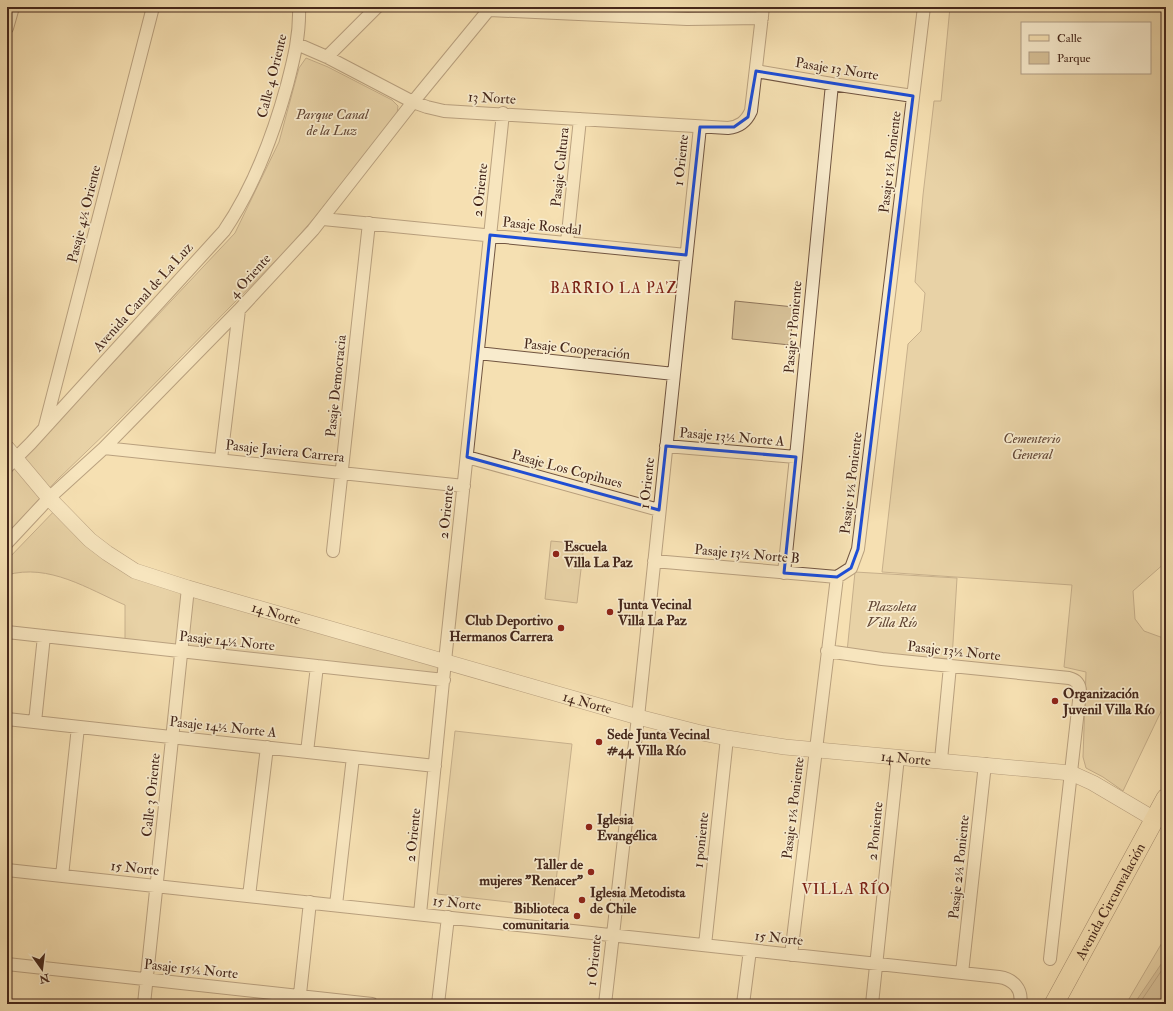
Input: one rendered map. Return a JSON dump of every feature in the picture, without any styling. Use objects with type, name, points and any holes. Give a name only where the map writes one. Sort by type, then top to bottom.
[{"type":"main road","name":"Avenida Circunvalación","points":[[1054,1004],[1166,798]]},
{"type":"street","points":[[7,28],[13,7]]},
{"type":"street","name":"Pasaje 4½ Oriente","points":[[44,428],[153,7]]},
{"type":"street","name":"Calle 4 Oriente","points":[[274,128],[297,44],[299,7]]},
{"type":"street","points":[[327,57],[377,7]]},
{"type":"street","name":"Pasaje 1½ Poniente","points":[[791,955],[837,577],[851,568],[858,548],[924,7]]},
{"type":"street","points":[[490,9],[762,13]]},
{"type":"street","name":"4 Oriente","points":[[7,543],[49,498],[104,448],[239,310],[323,219],[413,102],[490,9]]},
{"type":"street","name":"1 Oriente","points":[[604,1004],[638,717],[700,127],[728,128],[740,125],[751,111],[762,13]]},
{"type":"street","name":"13 Norte","points":[[297,44],[327,57],[413,102],[444,111],[503,113],[700,127]]},
{"type":"street","name":"Pasaje 13 Norte","points":[[756,71],[913,96]]},
{"type":"street","name":"Pasaje 1 Poniente","points":[[784,573],[832,84]]},
{"type":"street","name":"2 Oriente","points":[[420,914],[445,661],[503,113]]},
{"type":"street","name":"Pasaje Cultura","points":[[567,243],[580,119]]},
{"type":"street","name":"Avenida Canal de La Luz","points":[[10,458],[31,443],[224,231],[246,195],[274,128]]},
{"type":"street","name":"Pasaje Rosedal","points":[[323,219],[686,255]]},
{"type":"street","name":"Pasaje Democracia","points":[[333,551],[369,223]]},
{"type":"street","points":[[221,459],[239,310]]},
{"type":"street","name":"Pasaje Cooperación","points":[[478,354],[674,374]]},
{"type":"street","name":"Pasaje 13½ Norte A","points":[[666,446],[796,457]]},
{"type":"street","name":"Pasaje Javiera Carrera","points":[[104,448],[221,459],[464,486]]},
{"type":"street","name":"Pasaje Los Copihues","points":[[467,457],[660,510]]},
{"type":"street","name":"14 Norte","points":[[10,458],[90,540],[121,563],[135,571],[188,588],[638,717],[697,732],[786,747],[1071,773],[1093,783],[1154,819]]},
{"type":"street","name":"Pasaje 13½ Norte B","points":[[654,561],[837,577]]},
{"type":"street","name":"Calle 3 Oriente","points":[[144,1004],[188,588]]},
{"type":"street","name":"Pasaje 14½ Norte","points":[[7,632],[444,680]]},
{"type":"street","points":[[35,722],[44,636]]},
{"type":"street","name":"Pasaje 13½ Norte","points":[[827,651],[950,666],[1069,678],[1078,683],[1080,689],[1071,773]]},
{"type":"street","points":[[308,752],[317,666]]},
{"type":"street","points":[[941,760],[950,666]]},
{"type":"street","name":"Pasaje 14½ Norte A","points":[[7,719],[435,766]]},
{"type":"street","points":[[62,876],[78,727]]},
{"type":"street","name":"1 poniente","points":[[705,945],[727,738]]},
{"type":"street","points":[[250,896],[267,747]]},
{"type":"street","points":[[336,905],[352,757]]},
{"type":"street","name":"2 Poniente","points":[[872,1004],[898,757]]},
{"type":"street","name":"Pasaje 2½ Poniente","points":[[962,973],[985,764]]},
{"type":"street","points":[[1050,959],[1071,773]]},
{"type":"street","name":"15 Norte","points":[[7,870],[1005,978],[1011,980],[1019,990],[1020,1004]]},
{"type":"street","points":[[299,1000],[310,902]]},
{"type":"street","points":[[438,1004],[448,917]]},
{"type":"street","points":[[743,1004],[750,950]]},
{"type":"street","name":"Pasaje 15½ Norte","points":[[7,964],[146,979],[299,1000],[372,1004]]},
{"type":"highlighted area","points":[[756,71],[913,96],[858,549],[851,568],[837,577],[784,573],[796,457],[666,446],[659,510],[467,457],[490,235],[686,255],[700,127],[734,127],[748,117]]},
{"type":"green space","points":[[702,7],[757,7],[756,19],[701,15]]},
{"type":"green space","name":"Cementerio General","points":[[950,7],[1166,7],[1166,562],[1133,591],[1135,619],[1144,631],[1166,639],[1166,701],[1123,791],[1103,777],[1086,768],[1083,757],[1086,672],[1064,667],[1072,585],[882,572],[908,344],[921,331],[925,293],[915,282],[934,101],[941,101]]},
{"type":"green space","name":"Parque Canal de la Luz","points":[[306,58],[328,67],[392,100],[398,106],[397,114],[315,217],[288,248],[115,424],[57,480],[7,534],[7,461],[13,469],[235,233],[279,142],[299,68]]},
{"type":"green space","points":[[735,301],[794,307],[790,345],[732,339]]},
{"type":"green space","points":[[60,505],[121,568],[441,664],[439,676],[125,643],[125,605],[82,585],[53,575],[38,572],[23,572],[7,575],[7,560]]},
{"type":"green space","points":[[551,541],[584,544],[577,603],[545,599]]},
{"type":"green space","name":"Plazoleta Villa Río","points":[[855,572],[957,578],[952,659],[847,652]]},
{"type":"green space","points":[[455,731],[572,744],[553,907],[437,894]]},
{"type":"green space","points":[[1166,936],[1166,1004],[1126,1004]]},
{"type":"water","points":[[1166,957],[1166,1004],[1134,1004]]},
{"type":"place","name":"Escuela Villa La Paz","points":[[556,554]]},
{"type":"place","name":"Junta Vecinal Villa La Paz","points":[[610,612]]},
{"type":"place","name":"Club Deportivo Hermanos Carrera","points":[[561,628]]},
{"type":"place","name":"Organización Juvenil Villa Río","points":[[1055,701]]},
{"type":"place","name":"Sede Junta Vecinal #44 Villa Río","points":[[599,742]]},
{"type":"place","name":"Iglesia Evangélica","points":[[589,827]]},
{"type":"place","name":"Taller de mujeres \"Renacer\"","points":[[591,872]]},
{"type":"place","name":"Iglesia Metodista de Chile","points":[[582,900]]},
{"type":"place","name":"Biblioteca comunitaria","points":[[577,916]]},
{"type":"district","name":"BARRIO LA PAZ","points":[[614,288]]},
{"type":"district","name":"VILLA RÍO","points":[[846,889]]}]
